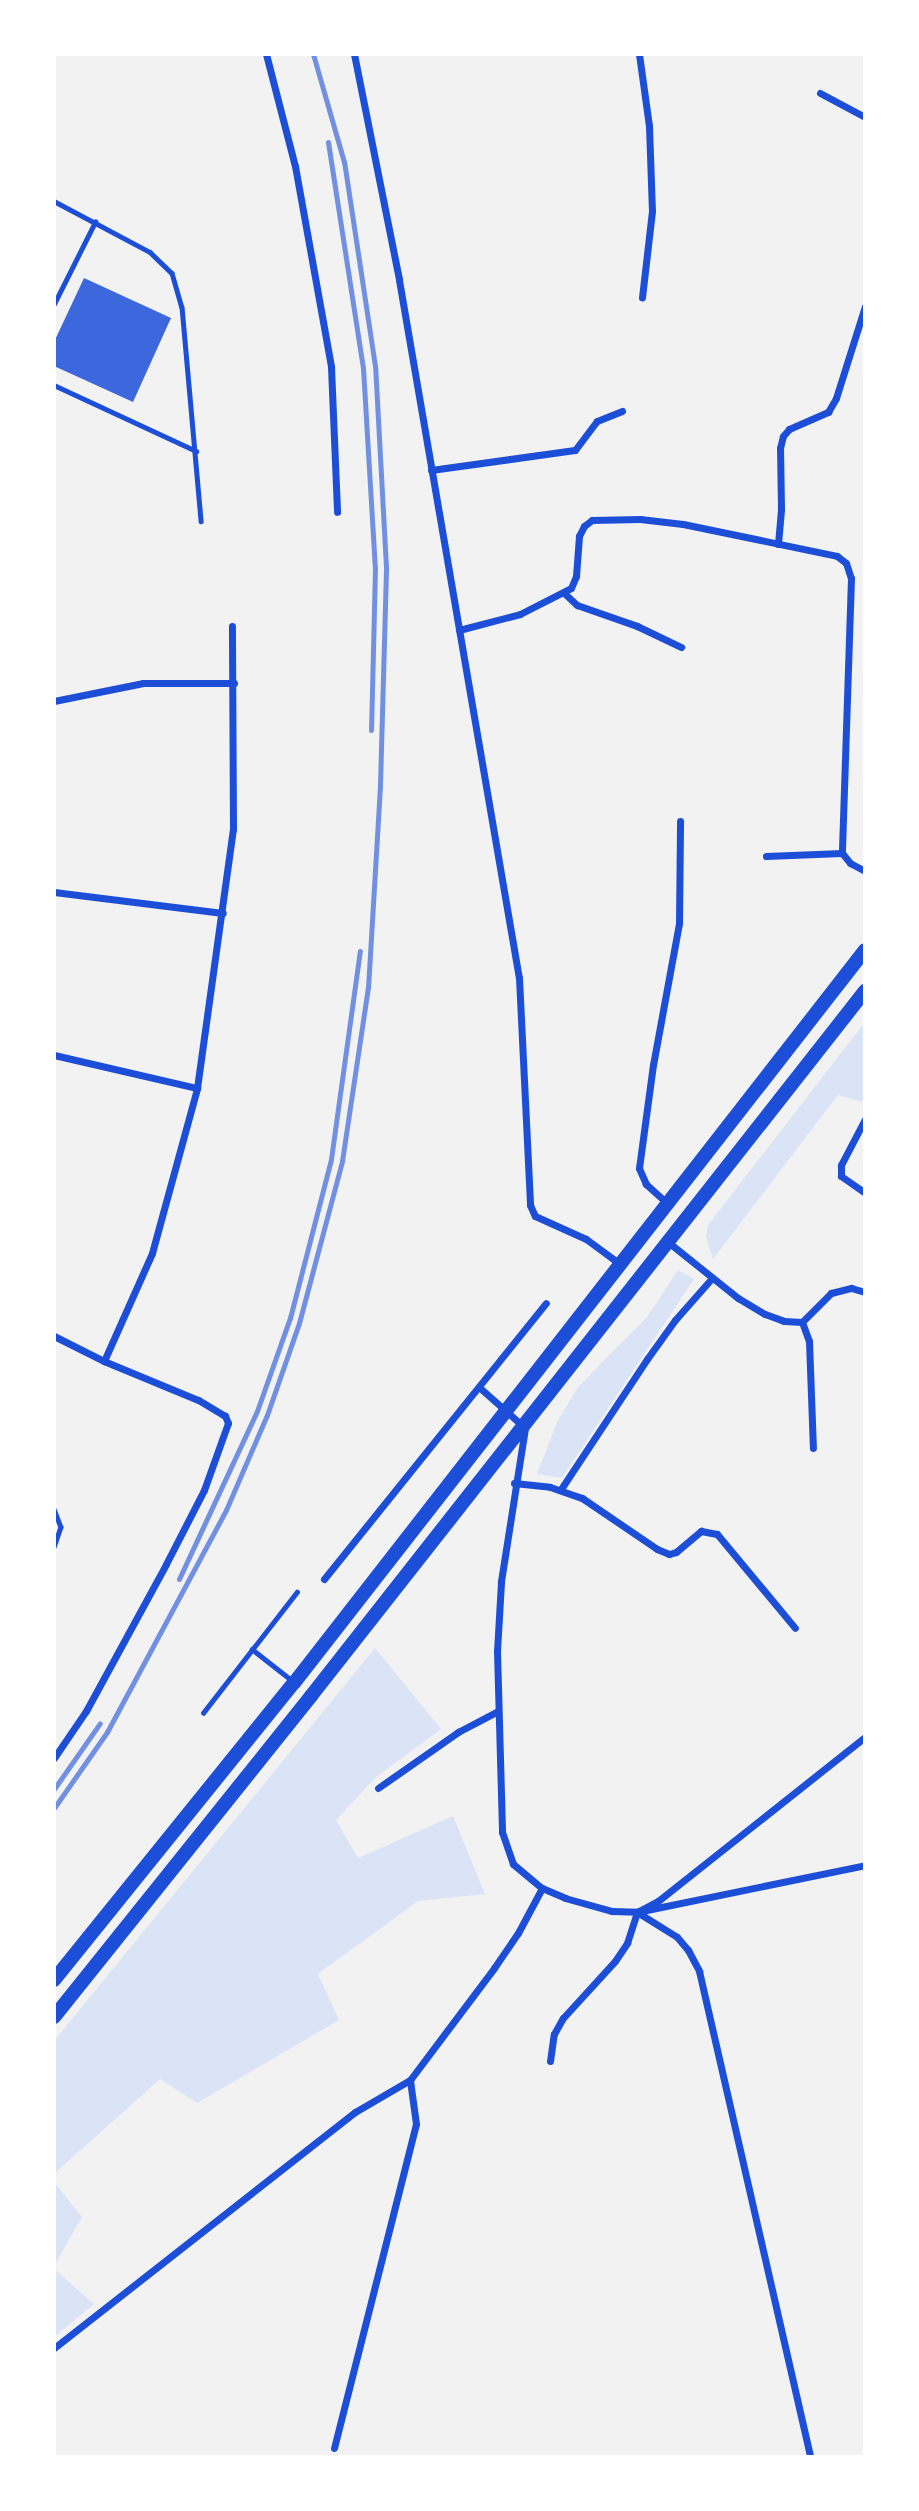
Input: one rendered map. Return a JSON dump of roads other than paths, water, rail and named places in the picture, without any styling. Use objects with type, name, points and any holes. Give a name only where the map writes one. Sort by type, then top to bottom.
[{"type":"highway","points":[[54,1980],[294,1683],[865,950]]},
{"type":"highway","points":[[54,2017],[312,1696],[523,1423],[865,991]]},
{"type":"street","points":[[266,54],[295,166],[331,367],[337,512]]},
{"type":"street","points":[[354,54],[399,280],[519,978],[530,1205],[535,1216],[547,1224],[586,1239],[621,1264]]},
{"type":"street","points":[[639,54],[649,126],[652,211],[642,297]]},
{"type":"street","points":[[820,93],[865,117]]},
{"type":"street","points":[[778,544],[781,525],[780,448],[783,436],[789,429],[828,412],[836,398],[865,306]]},
{"type":"street","points":[[432,470],[575,450],[597,421],[622,411]]},
{"type":"street","points":[[459,630],[520,614],[564,593],[576,576],[579,536],[584,526],[592,520],[640,519],[672,523],[837,556],[846,562],[850,579],[842,853],[850,863],[865,872]]},
{"type":"street","points":[[564,593],[577,605],[637,626],[681,647]]},
{"type":"street","points":[[104,1361],[152,1253],[197,1088],[233,829],[232,626]]},
{"type":"street","points":[[54,701],[143,683],[234,683]]},
{"type":"street","points":[[668,1205],[646,1184],[639,1168],[653,1065],[679,923],[680,821]]},
{"type":"street","points":[[766,856],[842,853]]},
{"type":"street","points":[[54,892],[223,913]]},
{"type":"street","points":[[54,1055],[197,1088]]},
{"type":"street","points":[[865,1119],[841,1165],[841,1176],[865,1193]]},
{"type":"street","points":[[667,1241],[712,1278],[765,1314],[784,1321],[802,1322],[831,1293],[850,1288],[865,1292]]},
{"type":"street","points":[[561,1489],[647,1359],[675,1320],[712,1278]]},
{"type":"street","points":[[324,1579],[480,1388],[545,1303]]},
{"type":"street","points":[[802,1322],[809,1341],[813,1448]]},
{"type":"street","points":[[54,1336],[104,1361],[198,1400],[225,1416],[228,1423],[204,1490],[166,1564],[86,1711],[54,1758]]},
{"type":"street","points":[[480,1388],[523,1423],[524,1436],[514,1483],[496,1651],[502,1832],[513,1864],[542,1888],[593,1907],[637,1912],[865,1865]]},
{"type":"street","points":[[514,1483],[561,1489],[582,1498],[657,1549],[669,1554],[701,1531],[717,1534],[795,1628]]},
{"type":"street","points":[[378,1788],[458,1732],[498,1711]]},
{"type":"street","points":[[550,2061],[554,2034],[563,2018],[615,1961],[628,1942],[637,1912],[658,1901],[865,1737]]},
{"type":"street","points":[[54,2348],[355,2112],[410,2081],[494,1968],[542,1888]]},
{"type":"street","points":[[637,1912],[677,1937],[688,1950],[699,1971],[810,2457]]},
{"type":"street","points":[[334,2448],[415,2124],[410,2081]]},
{"type":"lane","points":[[54,201],[150,252],[172,273],[182,307],[197,452],[201,521]]},
{"type":"lane","points":[[54,304],[95,222]]},
{"type":"lane","points":[[54,385],[197,452]]},
{"type":"lane","points":[[54,1508],[61,1527],[54,1547]]},
{"type":"lane","points":[[203,1713],[297,1592]]},
{"type":"lane","points":[[252,1649],[294,1683]]},
{"type":"railway","points":[[54,1808],[107,1732],[226,1510],[267,1415],[299,1323],[342,1161],[368,988],[380,785],[386,567],[375,366],[344,162],[313,54]]},
{"type":"railway","points":[[328,142],[363,368],[375,568],[371,730]]},
{"type":"railway","points":[[179,1579],[257,1411],[290,1318],[331,1159],[360,951]]},
{"type":"railway","points":[[54,1789],[100,1723]]}]
